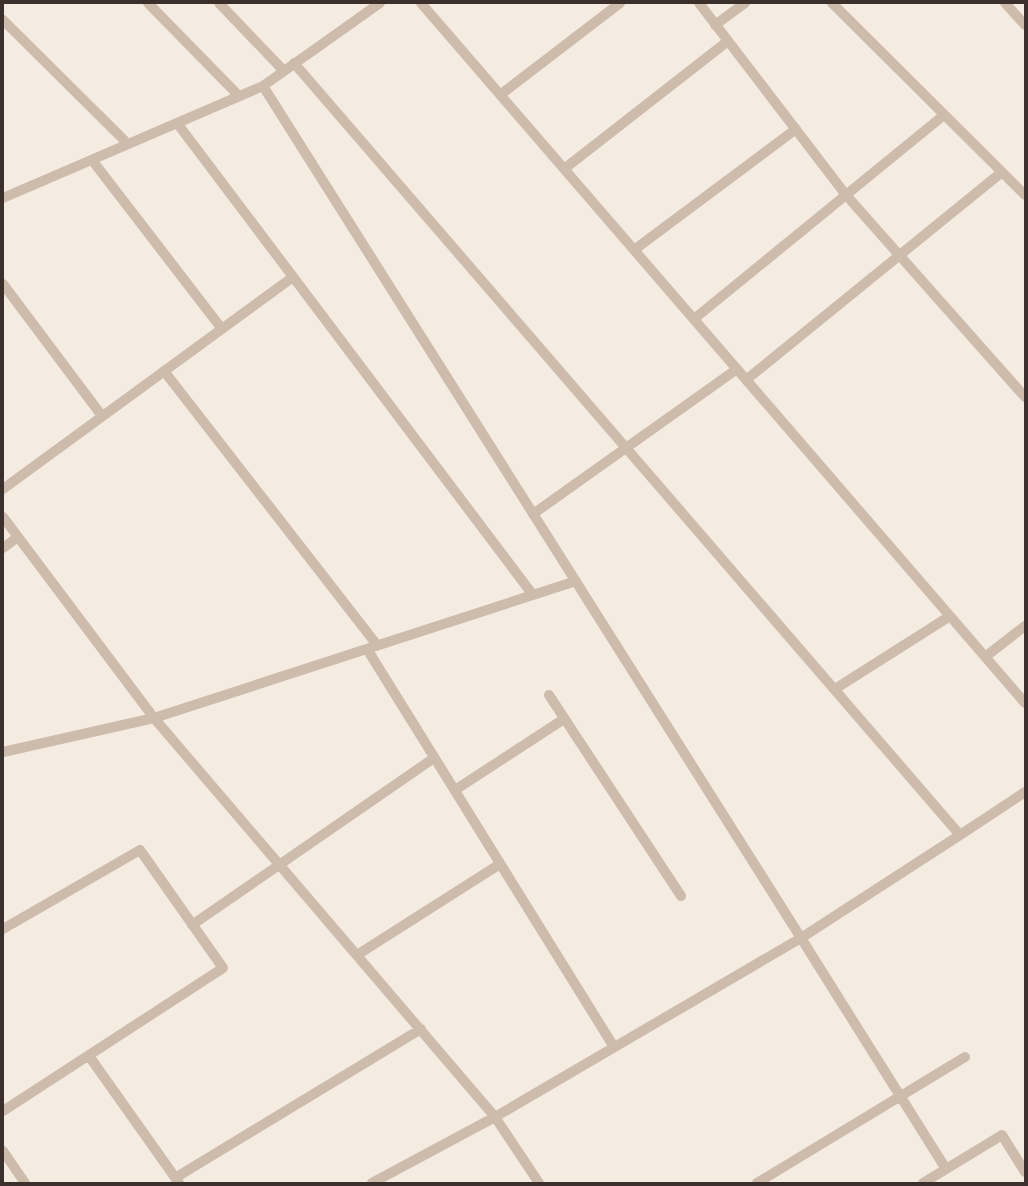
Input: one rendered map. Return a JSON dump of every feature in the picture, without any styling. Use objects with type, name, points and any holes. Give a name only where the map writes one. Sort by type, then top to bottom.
[{"type":"street","points":[[148,3],[239,96]]},
{"type":"street","points":[[219,3],[284,71]]},
{"type":"street","points":[[3,198],[263,86],[380,3]]},
{"type":"street","points":[[421,3],[1025,703]]},
{"type":"street","points":[[500,95],[620,3]]},
{"type":"street","points":[[699,3],[846,195],[1025,397]]},
{"type":"street","points":[[716,25],[745,3]]},
{"type":"street","points":[[832,3],[1025,195]]},
{"type":"street","points":[[1005,3],[1025,25]]},
{"type":"street","points":[[3,20],[128,144]]},
{"type":"street","points":[[564,169],[728,41]]},
{"type":"street","points":[[294,63],[960,835]]},
{"type":"street","points":[[263,86],[946,1169]]},
{"type":"street","points":[[694,319],[944,115]]},
{"type":"street","points":[[177,123],[532,595]]},
{"type":"street","points":[[634,250],[796,129]]},
{"type":"street","points":[[92,160],[222,329]]},
{"type":"street","points":[[746,380],[1002,172]]},
{"type":"street","points":[[3,489],[293,276]]},
{"type":"street","points":[[3,284],[102,416]]},
{"type":"street","points":[[533,514],[737,369]]},
{"type":"street","points":[[164,371],[372,647],[434,758],[614,1048]]},
{"type":"street","points":[[3,517],[154,718],[495,1117],[539,1183]]},
{"type":"street","points":[[3,548],[18,537]]},
{"type":"street","points":[[3,752],[154,718],[576,581]]},
{"type":"street","points":[[835,689],[950,616]]},
{"type":"street","points":[[985,657],[1025,626]]},
{"type":"street","points":[[549,695],[681,896]]},
{"type":"street","points":[[455,790],[564,718]]},
{"type":"street","points":[[192,925],[434,758]]},
{"type":"street","points":[[372,1183],[495,1117],[801,938],[1025,792]]},
{"type":"street","points":[[3,929],[140,850],[223,968],[3,1111]]},
{"type":"street","points":[[358,956],[500,864]]},
{"type":"street","points":[[89,1056],[177,1181],[421,1029]]},
{"type":"street","points":[[757,1183],[965,1057]]},
{"type":"street","points":[[923,1183],[1002,1135],[1025,1172]]},
{"type":"street","points":[[3,1151],[25,1183]]}]
